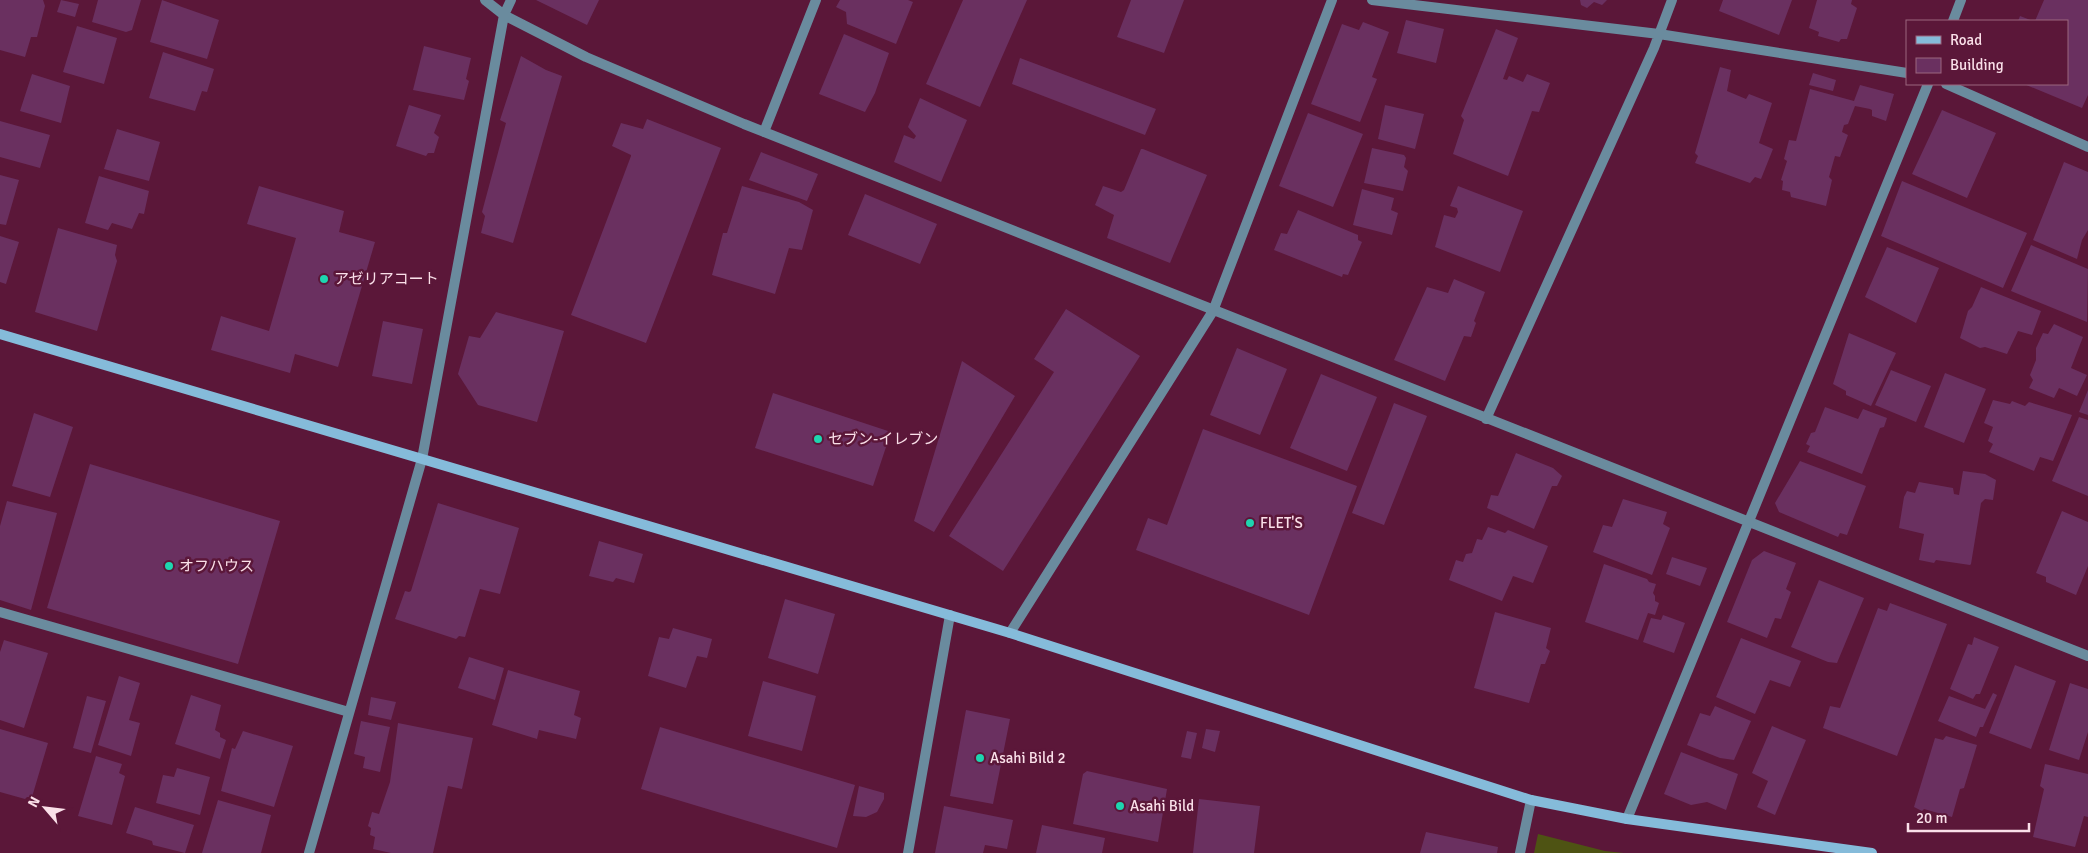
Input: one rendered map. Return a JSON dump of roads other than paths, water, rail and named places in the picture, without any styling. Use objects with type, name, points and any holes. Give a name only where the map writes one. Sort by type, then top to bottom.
[{"type":"street","points":[[485,0],[504,15],[586,57],[764,132],[2088,656]]},
{"type":"street","points":[[309,853],[422,459],[504,15],[511,0]]},
{"type":"street","points":[[764,132],[816,0]]},
{"type":"street","points":[[1010,633],[1213,311],[1332,0]]},
{"type":"street","points":[[1372,0],[1659,34],[1906,73]]},
{"type":"street","points":[[1486,419],[1659,34],[1672,0]]},
{"type":"street","points":[[1953,20],[1961,0]]},
{"type":"street","points":[[1627,819],[1928,85]]},
{"type":"street","points":[[1948,85],[2088,147]]},
{"type":"street","points":[[0,334],[1010,633],[1531,800],[1627,819],[1872,853]]},
{"type":"street","points":[[0,612],[349,712]]},
{"type":"street","points":[[908,853],[950,616]]},
{"type":"street","points":[[1520,853],[1531,800]]},
{"type":"place","name":"アゼリアコート","points":[[324,279]]},
{"type":"place","name":"セブン-イレブン","points":[[818,439]]},
{"type":"place","name":"FLET'S","points":[[1250,523]]},
{"type":"place","name":"オフハウス","points":[[169,566]]},
{"type":"place","name":"Asahi Bild 2","points":[[980,758]]},
{"type":"place","name":"Asahi Bild","points":[[1120,806]]}]
